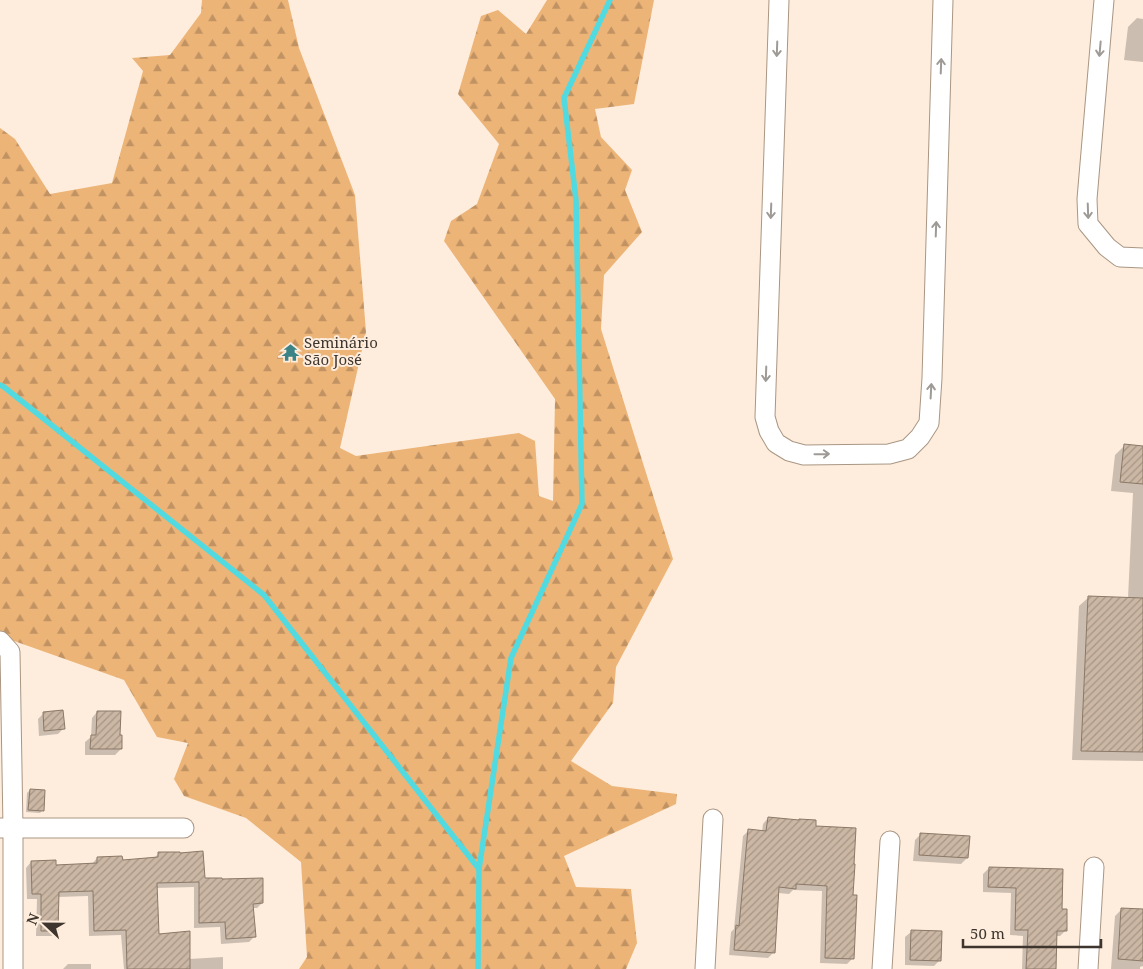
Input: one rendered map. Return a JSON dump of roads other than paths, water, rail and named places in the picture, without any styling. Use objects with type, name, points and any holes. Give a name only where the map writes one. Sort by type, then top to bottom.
[{"type":"street","points":[[779,0],[764,417],[776,443],[789,451],[804,455],[889,454],[908,449],[920,437],[929,423],[932,378],[943,0]]},
{"type":"street","points":[[1104,0],[1087,199],[1088,224],[1107,247],[1120,257],[1143,258]]},
{"type":"street","points":[[0,641],[10,652],[6,828],[13,969]]},
{"type":"street","points":[[705,969],[713,819]]},
{"type":"street","points":[[6,828],[184,828]]},
{"type":"street","points":[[882,969],[890,841]]},
{"type":"street","points":[[1088,969],[1094,867]]},
{"type":"waterway","points":[[478,969],[479,869],[511,658],[582,504],[576,200],[564,98],[610,0]]},
{"type":"waterway","points":[[0,385],[264,595],[479,869]]},
{"type":"place","name":"Seminário São José","points":[[290,352]]}]
